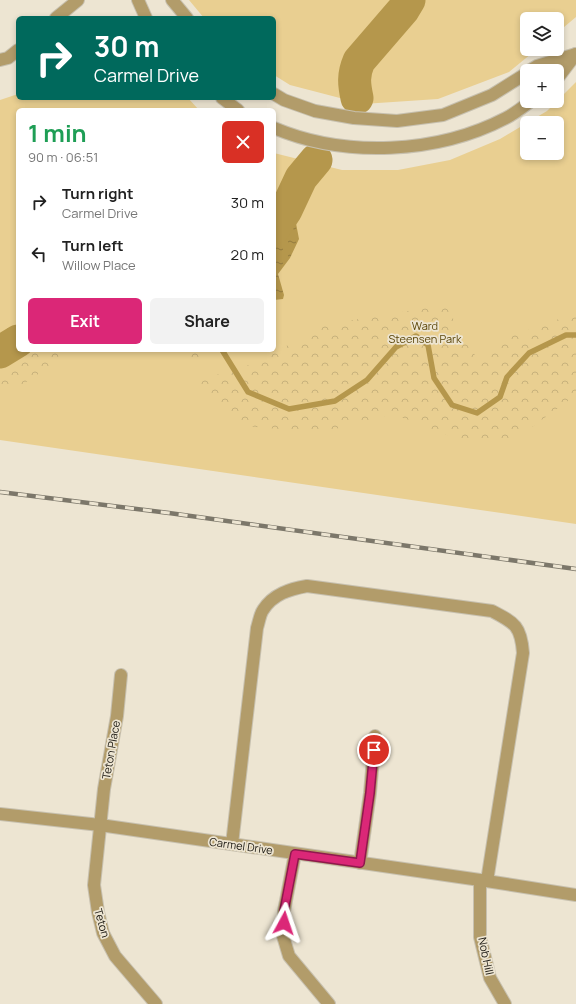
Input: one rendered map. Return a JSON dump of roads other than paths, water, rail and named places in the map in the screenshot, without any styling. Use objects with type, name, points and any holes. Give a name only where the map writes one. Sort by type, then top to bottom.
[{"type":"street","points":[[58,16],[78,0]]},
{"type":"street","points":[[138,0],[145,16]]},
{"type":"street","points":[[172,0],[185,16]]},
{"type":"street","points":[[0,60],[8,58],[16,52]]},
{"type":"street","points":[[544,64],[576,54]]},
{"type":"street","points":[[564,70],[576,54]]},
{"type":"street","points":[[276,95],[284,100],[315,111],[354,118],[397,121],[443,115],[492,95],[520,77]]},
{"type":"street","points":[[225,100],[235,108]]},
{"type":"street","points":[[276,129],[314,142],[364,148],[410,147],[457,138],[506,118],[521,108]]},
{"type":"street","name":"Nob Hill","points":[[232,844],[257,628],[262,610],[274,598],[290,589],[307,586],[492,611],[516,625],[522,638],[523,653],[484,880],[480,937],[490,978],[505,1004]]},
{"type":"street","name":"Teton Place","points":[[100,825],[104,789],[117,716],[121,675]]},
{"type":"street","points":[[360,863],[370,793],[375,736]]},
{"type":"street","name":"Carmel Drive","points":[[0,814],[100,825],[484,880],[576,895]]},
{"type":"street","name":"Teton","points":[[100,825],[94,885],[103,933],[115,956],[156,1004]]},
{"type":"street","points":[[295,854],[284,911],[283,936],[289,956],[329,1004]]},
{"type":"water","points":[[294,184],[307,194],[295,218],[299,239],[290,258],[278,274],[284,295],[283,299],[276,300],[276,213],[285,202]]},
{"type":"waterway","points":[[357,98],[355,80],[359,61],[403,10],[409,0]]},
{"type":"waterway","points":[[276,225],[286,210],[301,178],[316,160]]},
{"type":"waterway","points":[[223,352],[248,392],[289,409],[335,401],[367,380],[396,347],[416,336],[428,345],[434,378],[452,405],[477,413],[500,397],[507,377],[529,353],[566,335],[576,335]]},
{"type":"waterway","points":[[0,352],[16,342]]},
{"type":"railway","points":[[0,492],[169,513],[576,569]]},
{"type":"park label","name":"Ward Steensen Park","points":[[425,332]]}]
